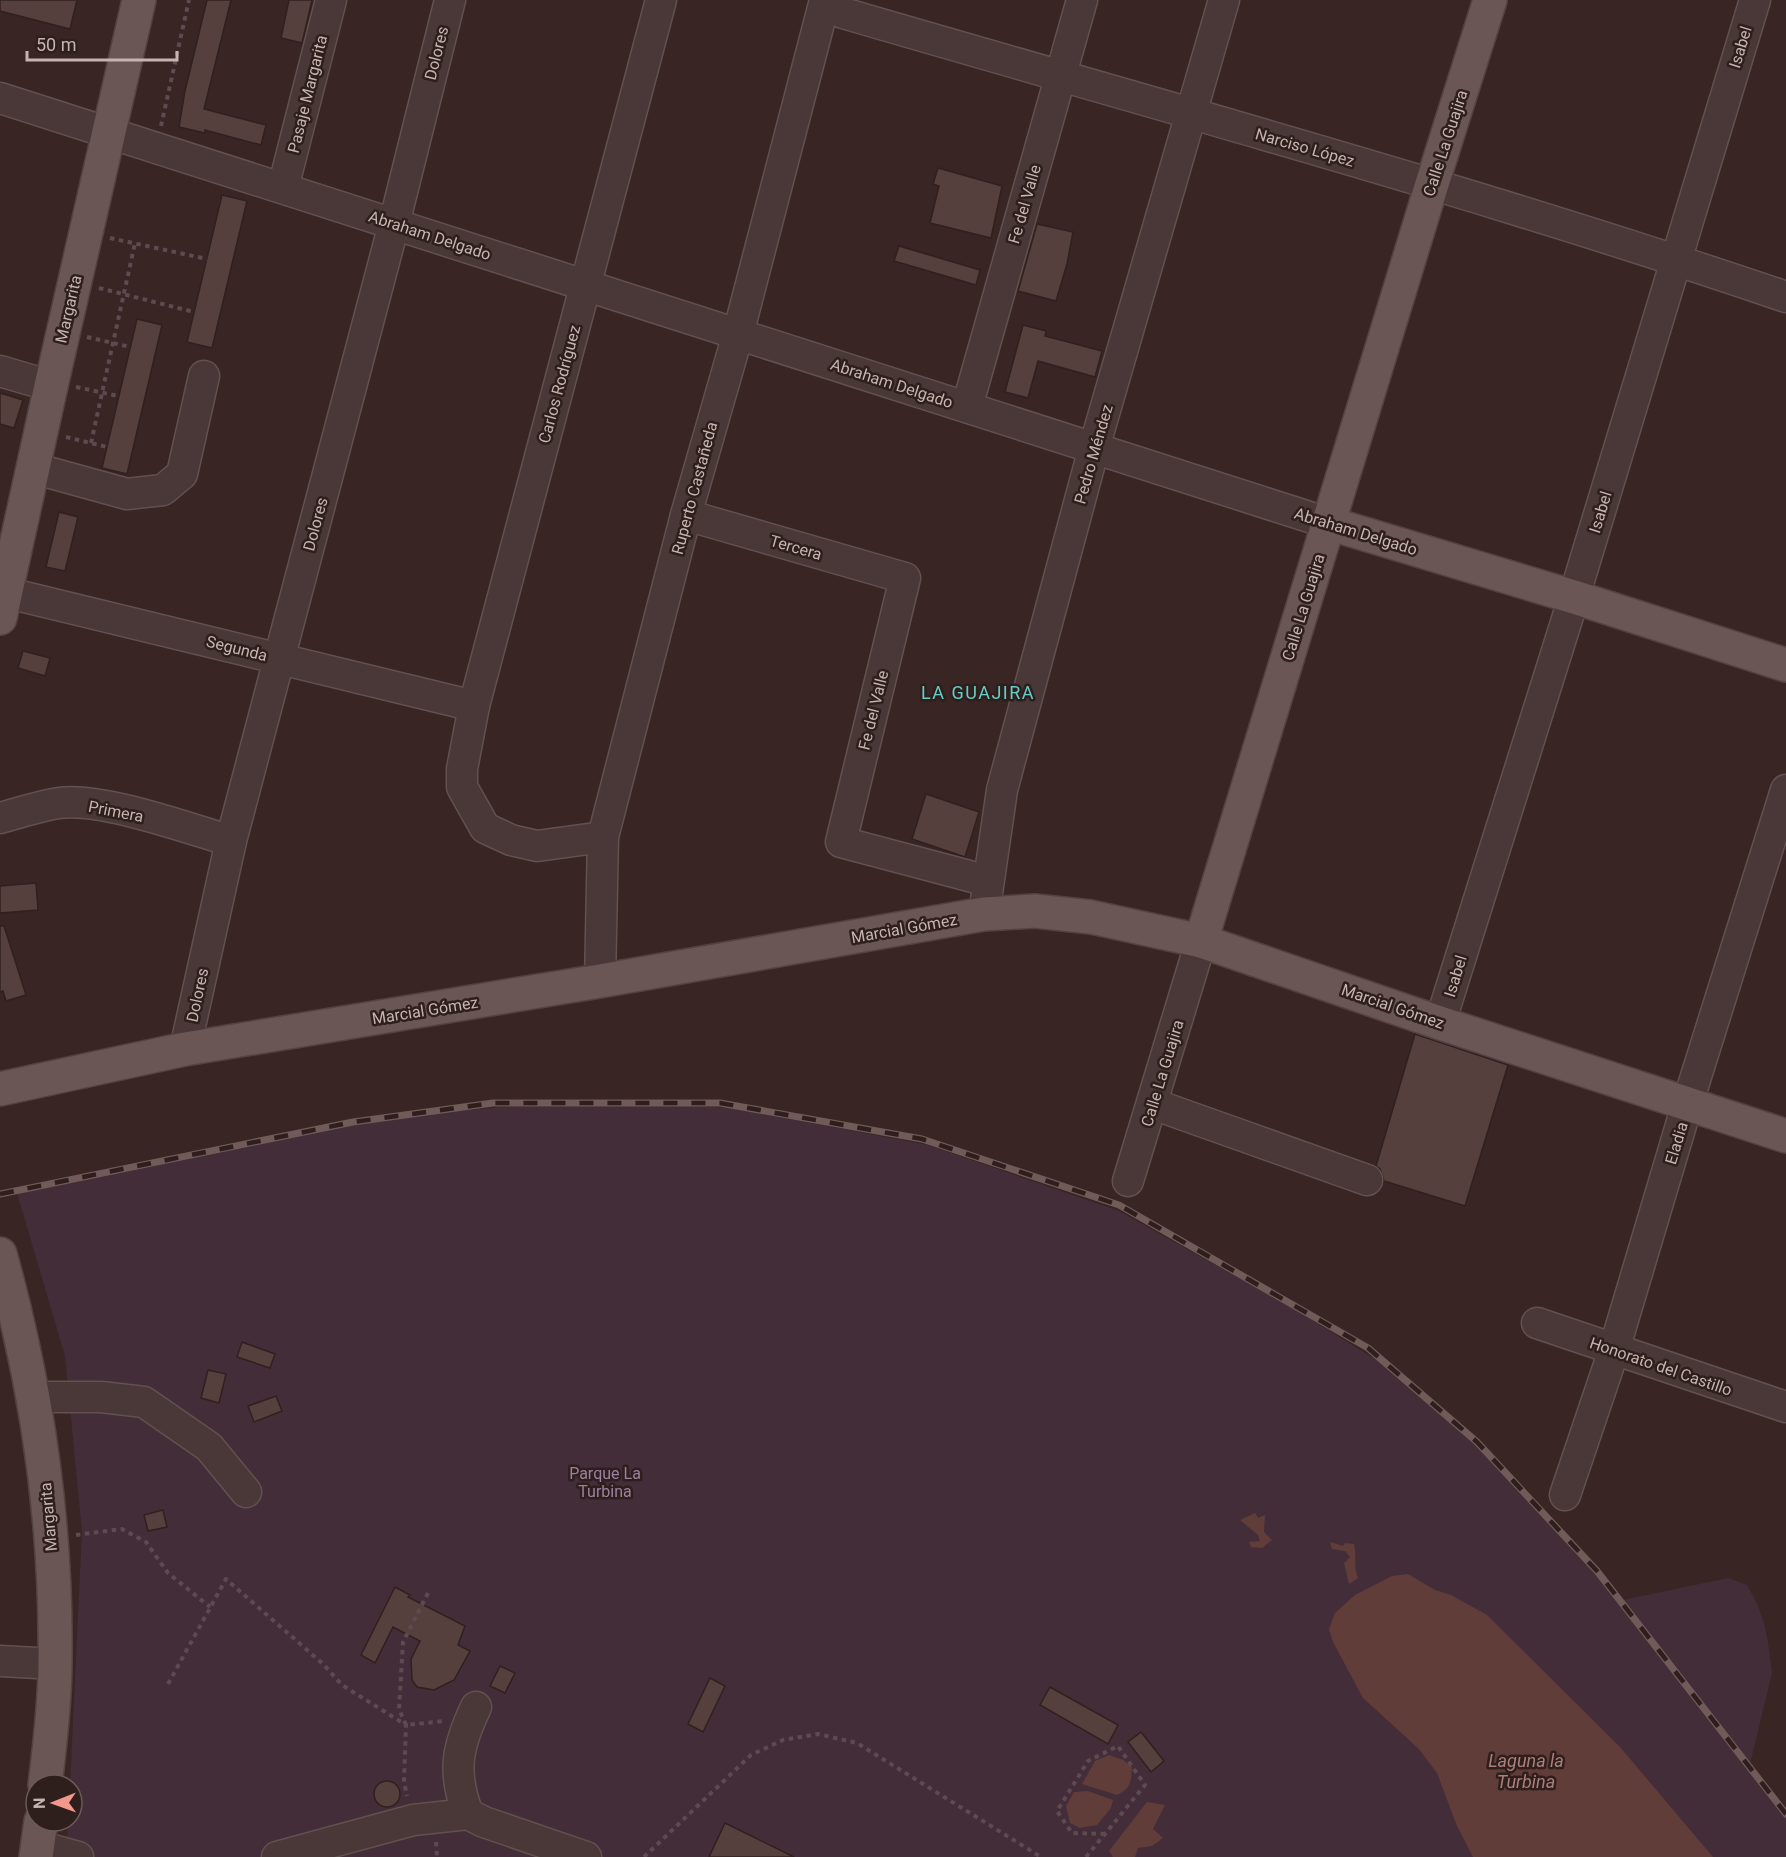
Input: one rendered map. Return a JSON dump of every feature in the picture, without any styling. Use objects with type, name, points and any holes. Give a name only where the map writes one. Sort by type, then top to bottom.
[{"type":"main road","name":"Margarita","points":[[2,600],[140,0]]},
{"type":"main road","name":"Calle La Guajira","points":[[1201,941],[1490,0]]},
{"type":"main road","name":"Abraham Delgado","points":[[1328,523],[1574,597],[1786,665]]},
{"type":"main road","name":"Marcial Gómez","points":[[0,1089],[185,1049],[600,981],[984,914],[1035,911],[1091,917],[1201,941],[1440,1023],[1786,1136]]},
{"type":"main road","name":"Margarita","points":[[0,1254],[18,1319],[39,1430],[51,1539],[55,1664],[46,1773]]},
{"type":"street","name":"Pasaje Margarita","points":[[283,188],[331,0]]},
{"type":"street","name":"Dolores","points":[[185,1049],[231,841],[394,224],[450,0]]},
{"type":"street","name":"Carlos Rodríguez","points":[[603,837],[537,846],[511,840],[485,828],[462,788],[462,769],[474,706],[661,0]]},
{"type":"street","name":"Narciso López","points":[[825,0],[843,13],[1432,184],[1786,297]]},
{"type":"street","name":"Ruperto Castañeda","points":[[600,981],[603,837],[686,515],[738,334],[825,0]]},
{"type":"street","name":"Fe del Valle","points":[[967,407],[1082,0]]},
{"type":"street","name":"Pedro Méndez","points":[[984,914],[1002,790],[1094,448],[1224,0]]},
{"type":"street","name":"Isabel","points":[[1440,1023],[1574,597],[1755,0]]},
{"type":"street","name":"Abraham Delgado","points":[[0,98],[1328,523]]},
{"type":"street","points":[[0,371],[51,384]]},
{"type":"street","points":[[33,468],[127,494],[163,490],[182,474],[204,376]]},
{"type":"street","name":"Tercera","points":[[686,515],[905,578]]},
{"type":"street","name":"Fe del Valle","points":[[905,578],[841,842],[988,881]]},
{"type":"street","name":"Segunda","points":[[2,600],[280,658],[474,706]]},
{"type":"street","name":"Eladia","points":[[1565,1495],[1614,1350],[1687,1104],[1786,790]]},
{"type":"street","name":"Primera","points":[[0,818],[60,803],[92,804],[132,812],[231,841]]},
{"type":"street","name":"Calle La Guajira","points":[[1128,1181],[1201,941]]},
{"type":"street","points":[[1153,1104],[1367,1180]]},
{"type":"street","name":"Honorato del Castillo","points":[[1537,1323],[1786,1407]]},
{"type":"street","points":[[33,1397],[101,1397],[144,1402],[209,1447],[246,1492]]},
{"type":"street","points":[[0,1660],[55,1664]]},
{"type":"street","points":[[465,1714],[458,1778],[468,1814]]},
{"type":"street","points":[[277,1857],[413,1820],[468,1814],[484,1822],[586,1857]]},
{"type":"street","points":[[38,1841],[78,1857]]},
{"type":"path","points":[[156,147],[189,0]]},
{"type":"path","points":[[86,232],[207,259]]},
{"type":"path","points":[[91,443],[135,243]]},
{"type":"path","points":[[75,282],[194,312]]},
{"type":"path","points":[[63,331],[130,347]]},
{"type":"path","points":[[51,384],[118,396]]},
{"type":"path","points":[[41,431],[106,447]]},
{"type":"path","points":[[51,1539],[122,1528],[146,1542],[168,1573],[210,1607]]},
{"type":"path","points":[[168,1684],[226,1579],[323,1664],[342,1685],[406,1725],[465,1714]]},
{"type":"path","points":[[413,1820],[404,1782],[406,1725],[399,1709],[403,1642],[428,1593]]},
{"type":"path","points":[[644,1857],[751,1755],[783,1740],[818,1734],[856,1743],[1041,1857]]},
{"type":"path","points":[[1086,1857],[1106,1834],[1145,1785],[1118,1746],[1088,1761],[1057,1811],[1072,1833],[1106,1834]]},
{"type":"path","points":[[436,1843],[437,1857]]},
{"type":"green space","name":"Parque La Turbina","points":[[676,1105],[731,1108],[928,1145],[1119,1211],[1289,1306],[1383,1364],[1484,1453],[1562,1535],[1618,1601],[1728,1578],[1747,1585],[1764,1623],[1772,1673],[1749,1768],[1786,1818],[1786,1857],[66,1857],[67,1833],[84,1833],[84,1773],[71,1773],[82,1531],[65,1356],[17,1193],[390,1117],[501,1107]]},
{"type":"water","points":[[1255,1513],[1258,1518],[1265,1515],[1264,1532],[1272,1540],[1262,1548],[1251,1547],[1249,1542],[1260,1541],[1258,1535],[1240,1520]]},
{"type":"water","points":[[1330,1542],[1343,1546],[1345,1543],[1354,1544],[1358,1578],[1349,1584],[1344,1563],[1350,1557],[1345,1551],[1332,1549]]},
{"type":"water","name":"Laguna la Turbina","points":[[1408,1574],[1487,1615],[1620,1747],[1713,1857],[1473,1857],[1457,1826],[1437,1773],[1419,1749],[1363,1698],[1333,1642],[1329,1629],[1335,1613],[1355,1595],[1392,1576]]},
{"type":"water","points":[[1109,1755],[1123,1760],[1132,1767],[1129,1784],[1117,1795],[1082,1784],[1095,1761]]},
{"type":"water","points":[[1088,1791],[1113,1800],[1111,1808],[1097,1825],[1080,1828],[1070,1823],[1066,1806],[1074,1792]]},
{"type":"water","points":[[1147,1802],[1165,1805],[1153,1829],[1163,1838],[1152,1846],[1138,1848],[1135,1857],[1113,1857],[1109,1851]]},
{"type":"building","points":[[0,0],[77,0],[70,29],[0,11]]},
{"type":"building","points":[[207,0],[231,0],[204,109],[266,125],[261,145],[205,130],[205,133],[179,127],[185,91]]},
{"type":"building","points":[[289,0],[312,0],[302,43],[281,38]]},
{"type":"building","points":[[938,168],[1002,186],[991,238],[930,223],[939,186],[933,184]]},
{"type":"building","points":[[222,195],[247,201],[212,348],[187,342]]},
{"type":"building","points":[[1037,224],[1073,232],[1067,264],[1056,301],[1018,291]]},
{"type":"building","points":[[899,246],[980,270],[976,285],[894,261]]},
{"type":"building","points":[[137,319],[162,325],[127,474],[102,468]]},
{"type":"building","points":[[1023,325],[1046,331],[1045,336],[1102,351],[1095,377],[1038,361],[1028,398],[1005,392]]},
{"type":"building","points":[[0,393],[23,400],[14,428],[0,424]]},
{"type":"building","points":[[59,512],[78,517],[65,571],[46,567]]},
{"type":"building","points":[[23,651],[50,658],[45,676],[18,668]]},
{"type":"building","points":[[926,794],[979,812],[965,857],[912,839]]},
{"type":"building","points":[[36,883],[38,910],[0,913],[0,886]]},
{"type":"building","points":[[0,926],[4,926],[26,995],[6,1001],[3,991],[0,992]]},
{"type":"building","points":[[1415,1034],[1508,1065],[1465,1206],[1384,1181],[1380,1169],[1376,1166]]},
{"type":"building","points":[[242,1342],[275,1354],[270,1368],[237,1357]]},
{"type":"building","points":[[208,1370],[226,1374],[219,1403],[201,1398]]},
{"type":"building","points":[[276,1396],[282,1411],[254,1422],[248,1406]]},
{"type":"building","points":[[163,1510],[167,1527],[148,1531],[144,1515]]},
{"type":"building","points":[[395,1587],[410,1595],[408,1597],[465,1626],[458,1645],[470,1651],[454,1680],[434,1690],[417,1687],[412,1680],[411,1659],[420,1641],[393,1627],[375,1663],[361,1655]]},
{"type":"building","points":[[500,1666],[515,1673],[505,1693],[490,1686]]},
{"type":"building","points":[[710,1678],[725,1686],[703,1732],[688,1724]]},
{"type":"building","points":[[1050,1687],[1118,1725],[1108,1744],[1040,1705]]},
{"type":"building","points":[[1141,1732],[1164,1761],[1151,1772],[1128,1742]]},
{"type":"building","points":[[387,1781],[396,1785],[400,1794],[396,1803],[387,1807],[378,1803],[374,1794],[378,1785]]},
{"type":"building","points":[[725,1823],[794,1857],[709,1857]]},
{"type":"railway","points":[[0,1194],[353,1122],[493,1103],[720,1103],[922,1139],[1119,1205],[1368,1348],[1477,1442],[1597,1571],[1786,1814]]},
{"type":"district","name":"LA GUAJIRA","points":[[978,693]]}]
